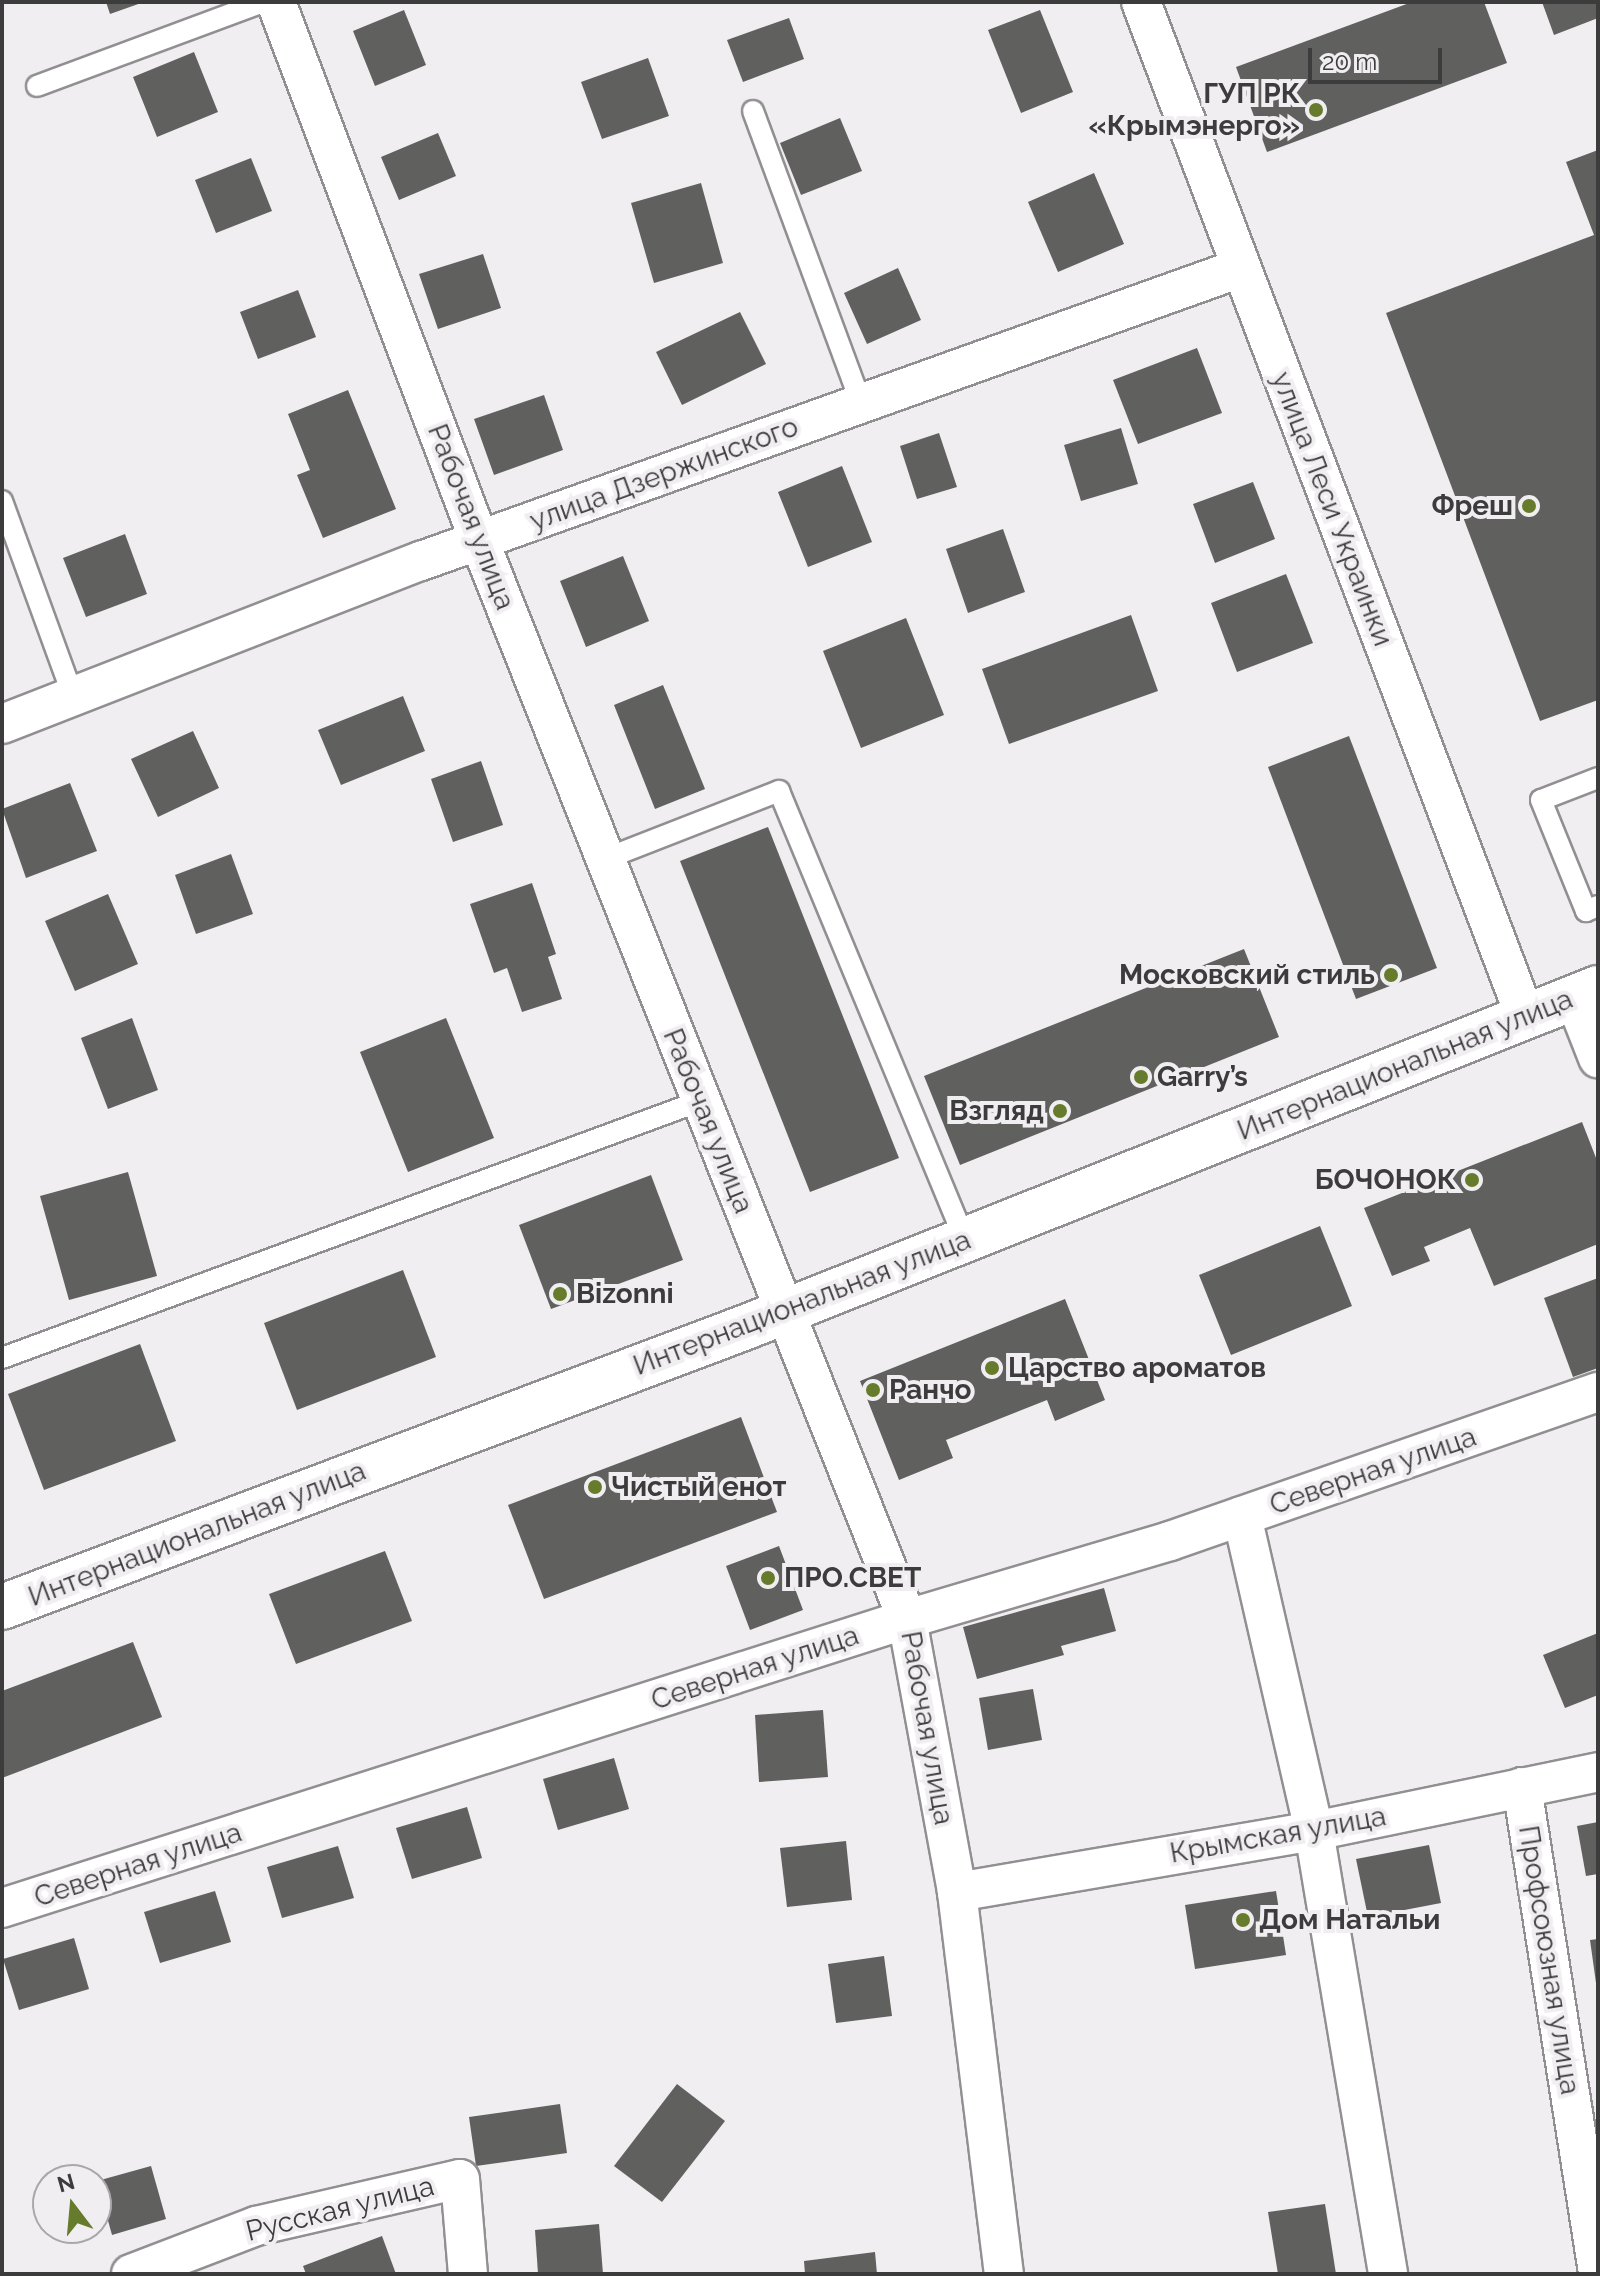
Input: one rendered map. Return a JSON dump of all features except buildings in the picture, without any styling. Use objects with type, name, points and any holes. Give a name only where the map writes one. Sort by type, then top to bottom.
[{"type":"main road","name":"Интернациональная улица","points":[[4,1600],[784,1312],[1586,992]]},
{"type":"street","name":"Рабочая улица","points":[[276,2],[479,540],[907,1619],[957,1892],[1004,2274]]},
{"type":"street","name":"улица Леси Украинки","points":[[1141,2],[1525,1016]]},
{"type":"street","name":"улица Дзержинского","points":[[2,724],[74,699],[479,540],[1240,268]]},
{"type":"street","points":[[1586,992],[1598,1058]]},
{"type":"street","name":"Северная улица","points":[[2,1908],[907,1619],[1242,1516],[1598,1392]]},
{"type":"street","points":[[1242,1516],[1314,1831],[1388,2274]]},
{"type":"street","name":"Крымская улица","points":[[957,1892],[1314,1831],[1598,1772]]},
{"type":"street","name":"Профсоюзная улица","points":[[1522,1787],[1598,2274]]},
{"type":"street","name":"Русская улица","points":[[131,2274],[256,2226],[460,2179],[468,2274]]},
{"type":"lane","points":[[37,86],[263,2]]},
{"type":"lane","points":[[753,111],[861,403]]},
{"type":"lane","points":[[2,501],[74,699]]},
{"type":"lane","points":[[1598,778],[1541,800],[1586,911],[1598,906]]},
{"type":"lane","points":[[605,859],[779,791],[965,1240]]},
{"type":"lane","points":[[2,1358],[700,1101]]},
{"type":"place","name":"ГУП РК «Крымэнерго»","points":[[1316,110]]},
{"type":"place","name":"Фреш","points":[[1529,506]]},
{"type":"place","name":"Московский стиль","points":[[1391,975]]},
{"type":"place","name":"Garry’s","points":[[1141,1077]]},
{"type":"place","name":"Взгляд","points":[[1060,1111]]},
{"type":"place","name":"БОЧОНОК","points":[[1472,1180]]},
{"type":"place","name":"Bizonni","points":[[560,1294]]},
{"type":"place","name":"Царство ароматов","points":[[992,1368]]},
{"type":"place","name":"Ранчо","points":[[873,1390]]},
{"type":"place","name":"Чистый енот","points":[[595,1487]]},
{"type":"place","name":"ПРО.СВЕТ","points":[[768,1578]]},
{"type":"place","name":"Дом Натальи","points":[[1243,1920]]}]
